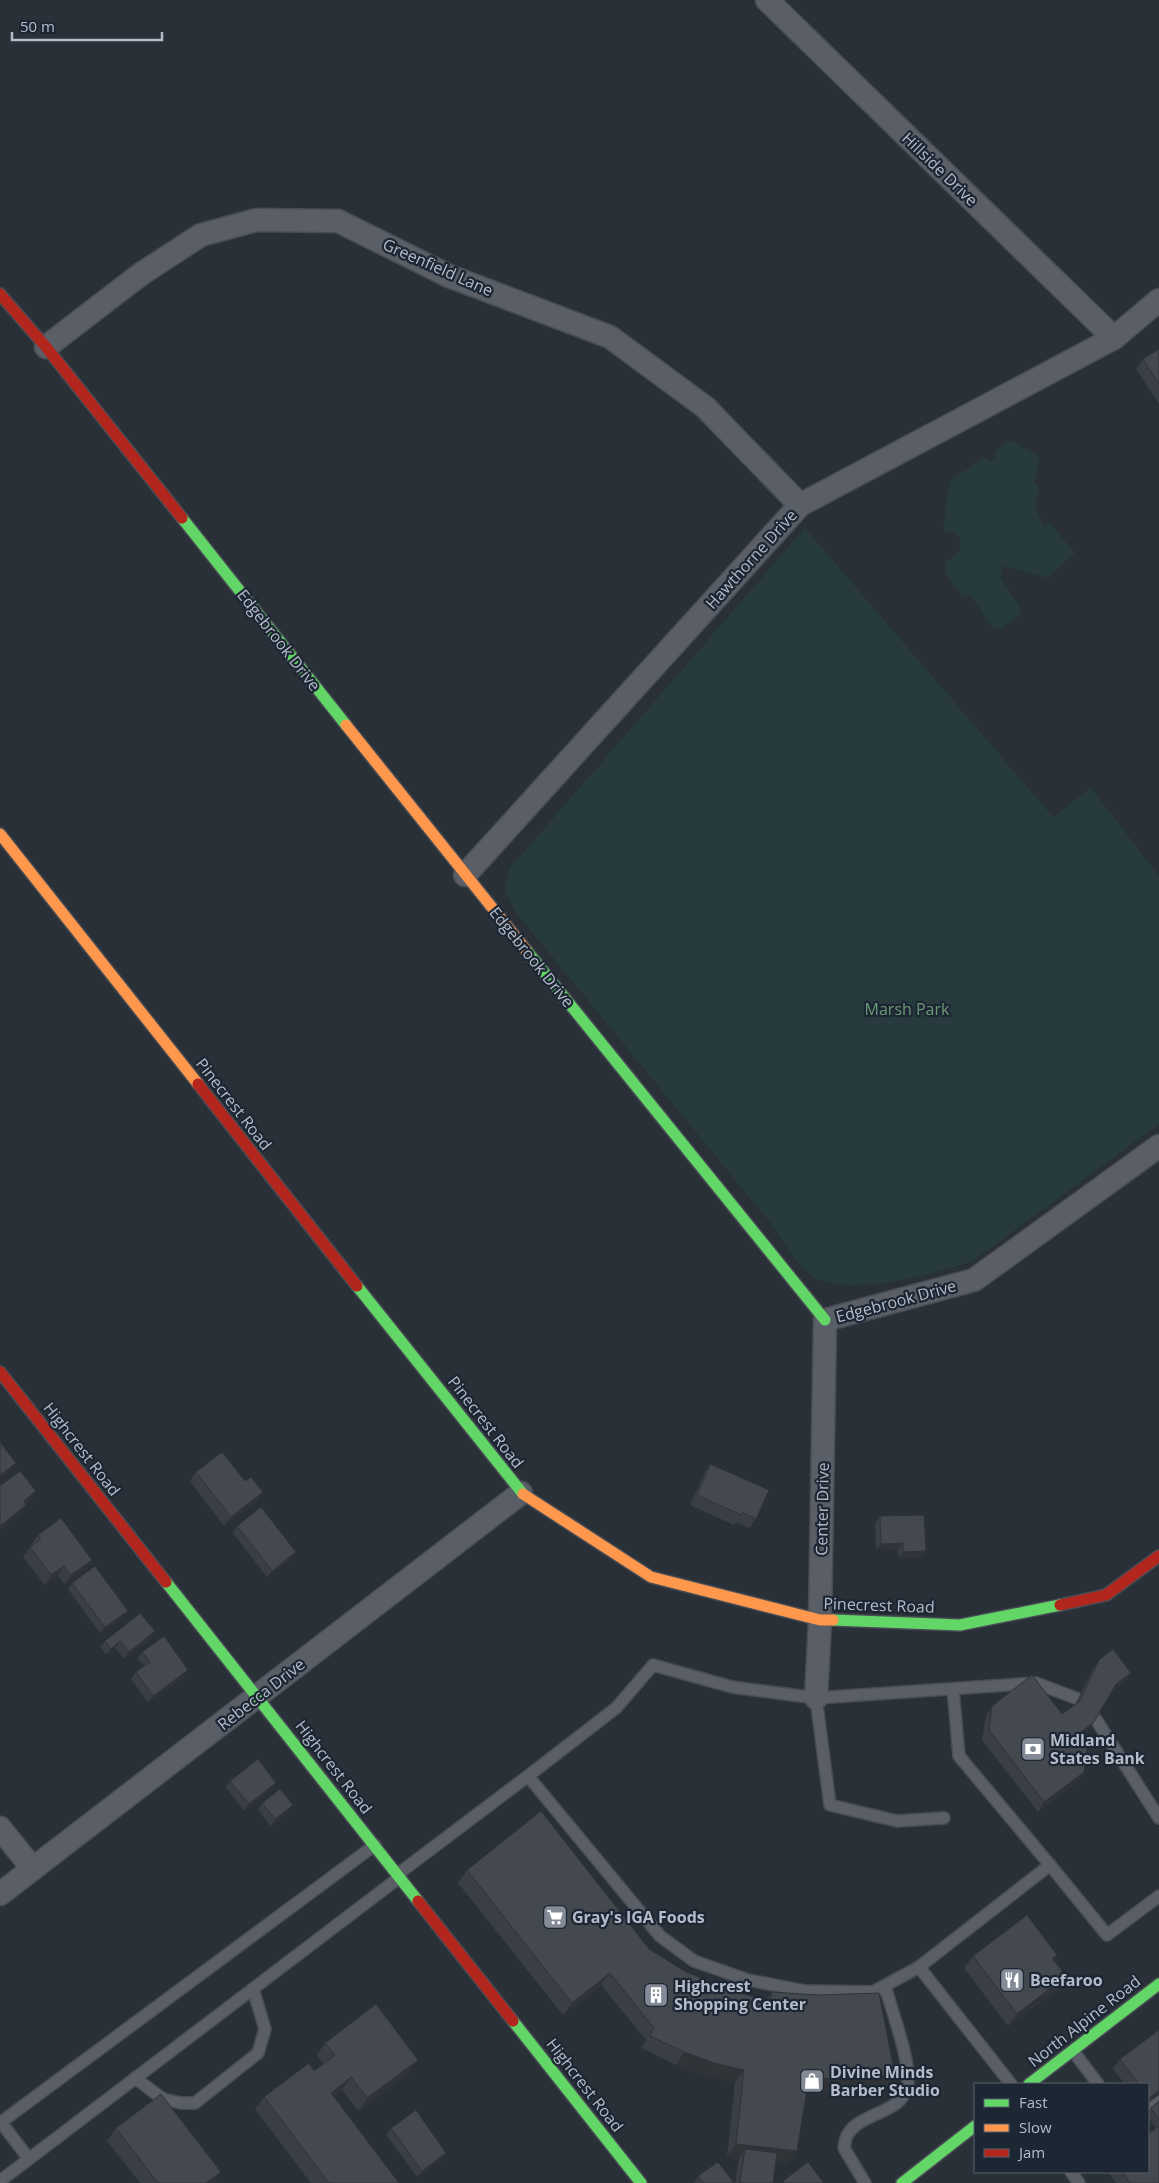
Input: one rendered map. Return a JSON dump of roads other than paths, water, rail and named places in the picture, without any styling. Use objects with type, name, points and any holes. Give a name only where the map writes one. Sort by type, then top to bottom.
[{"type":"street","name":"Hillside Drive","points":[[767,0],[1114,338]]},
{"type":"street","name":"Greenfield Lane","points":[[46,347],[141,274],[201,235],[256,220],[338,221],[449,276],[610,337],[705,407],[800,505]]},
{"type":"street","name":"Edgebrook Drive","points":[[0,294],[46,347],[465,875],[825,1320],[974,1280],[1159,1146]]},
{"type":"street","name":"Hawthorne Drive","points":[[465,875],[800,505],[1114,338],[1159,300]]},
{"type":"street","name":"Pinecrest Road","points":[[0,834],[521,1493],[651,1577],[820,1620],[960,1625],[1106,1595],[1159,1556]]},
{"type":"street","name":"Center Drive","points":[[816,1698],[820,1620],[825,1320]]},
{"type":"street","name":"Highcrest Road","points":[[0,1372],[641,2183]]},
{"type":"street","name":"Rebecca Drive","points":[[0,1894],[521,1493]]},
{"type":"street","points":[[0,1828],[33,1869]]},
{"type":"street","name":"North Alpine Road","points":[[1030,2083],[1159,1984]]},
{"type":"street","points":[[902,2183],[974,2127]]},
{"type":"lane","points":[[0,2181],[616,1708],[653,1664],[732,1687],[816,1698],[1036,1683],[1078,1699]]},
{"type":"lane","points":[[953,1689],[959,1756],[1107,1935],[1159,1896]]},
{"type":"lane","points":[[816,1698],[830,1805],[897,1821],[944,1818]]},
{"type":"lane","points":[[1095,1718],[1159,1818]]},
{"type":"lane","points":[[528,1776],[660,1936],[694,1961],[748,1980],[805,1990],[873,1992],[885,1986],[919,1968],[1050,1865]]},
{"type":"lane","points":[[29,2159],[0,2122],[375,1845]]},
{"type":"lane","points":[[919,1968],[1010,2083]]},
{"type":"lane","points":[[865,2183],[844,2148],[847,2135],[854,2126],[896,2103],[908,2088],[908,2072],[885,1986]]},
{"type":"lane","points":[[135,2078],[162,2099],[181,2103],[195,2103],[258,2053],[265,2028],[253,1988]]},
{"type":"lane","points":[[1072,2051],[1097,2083]]},
{"type":"lane","points":[[1149,2107],[1159,2099]]},
{"type":"place","name":"Midland States Bank","points":[[1033,1749]]},
{"type":"place","name":"Gray's IGA Foods","points":[[555,1917]]},
{"type":"place","name":"Beefaroo","points":[[1012,1980]]},
{"type":"place","name":"Highcrest Shopping Center","points":[[656,1995]]},
{"type":"place","name":"Divine Minds Barber Studio","points":[[812,2081]]},
{"type":"park label","name":"Marsh Park","points":[[907,1009]]}]
